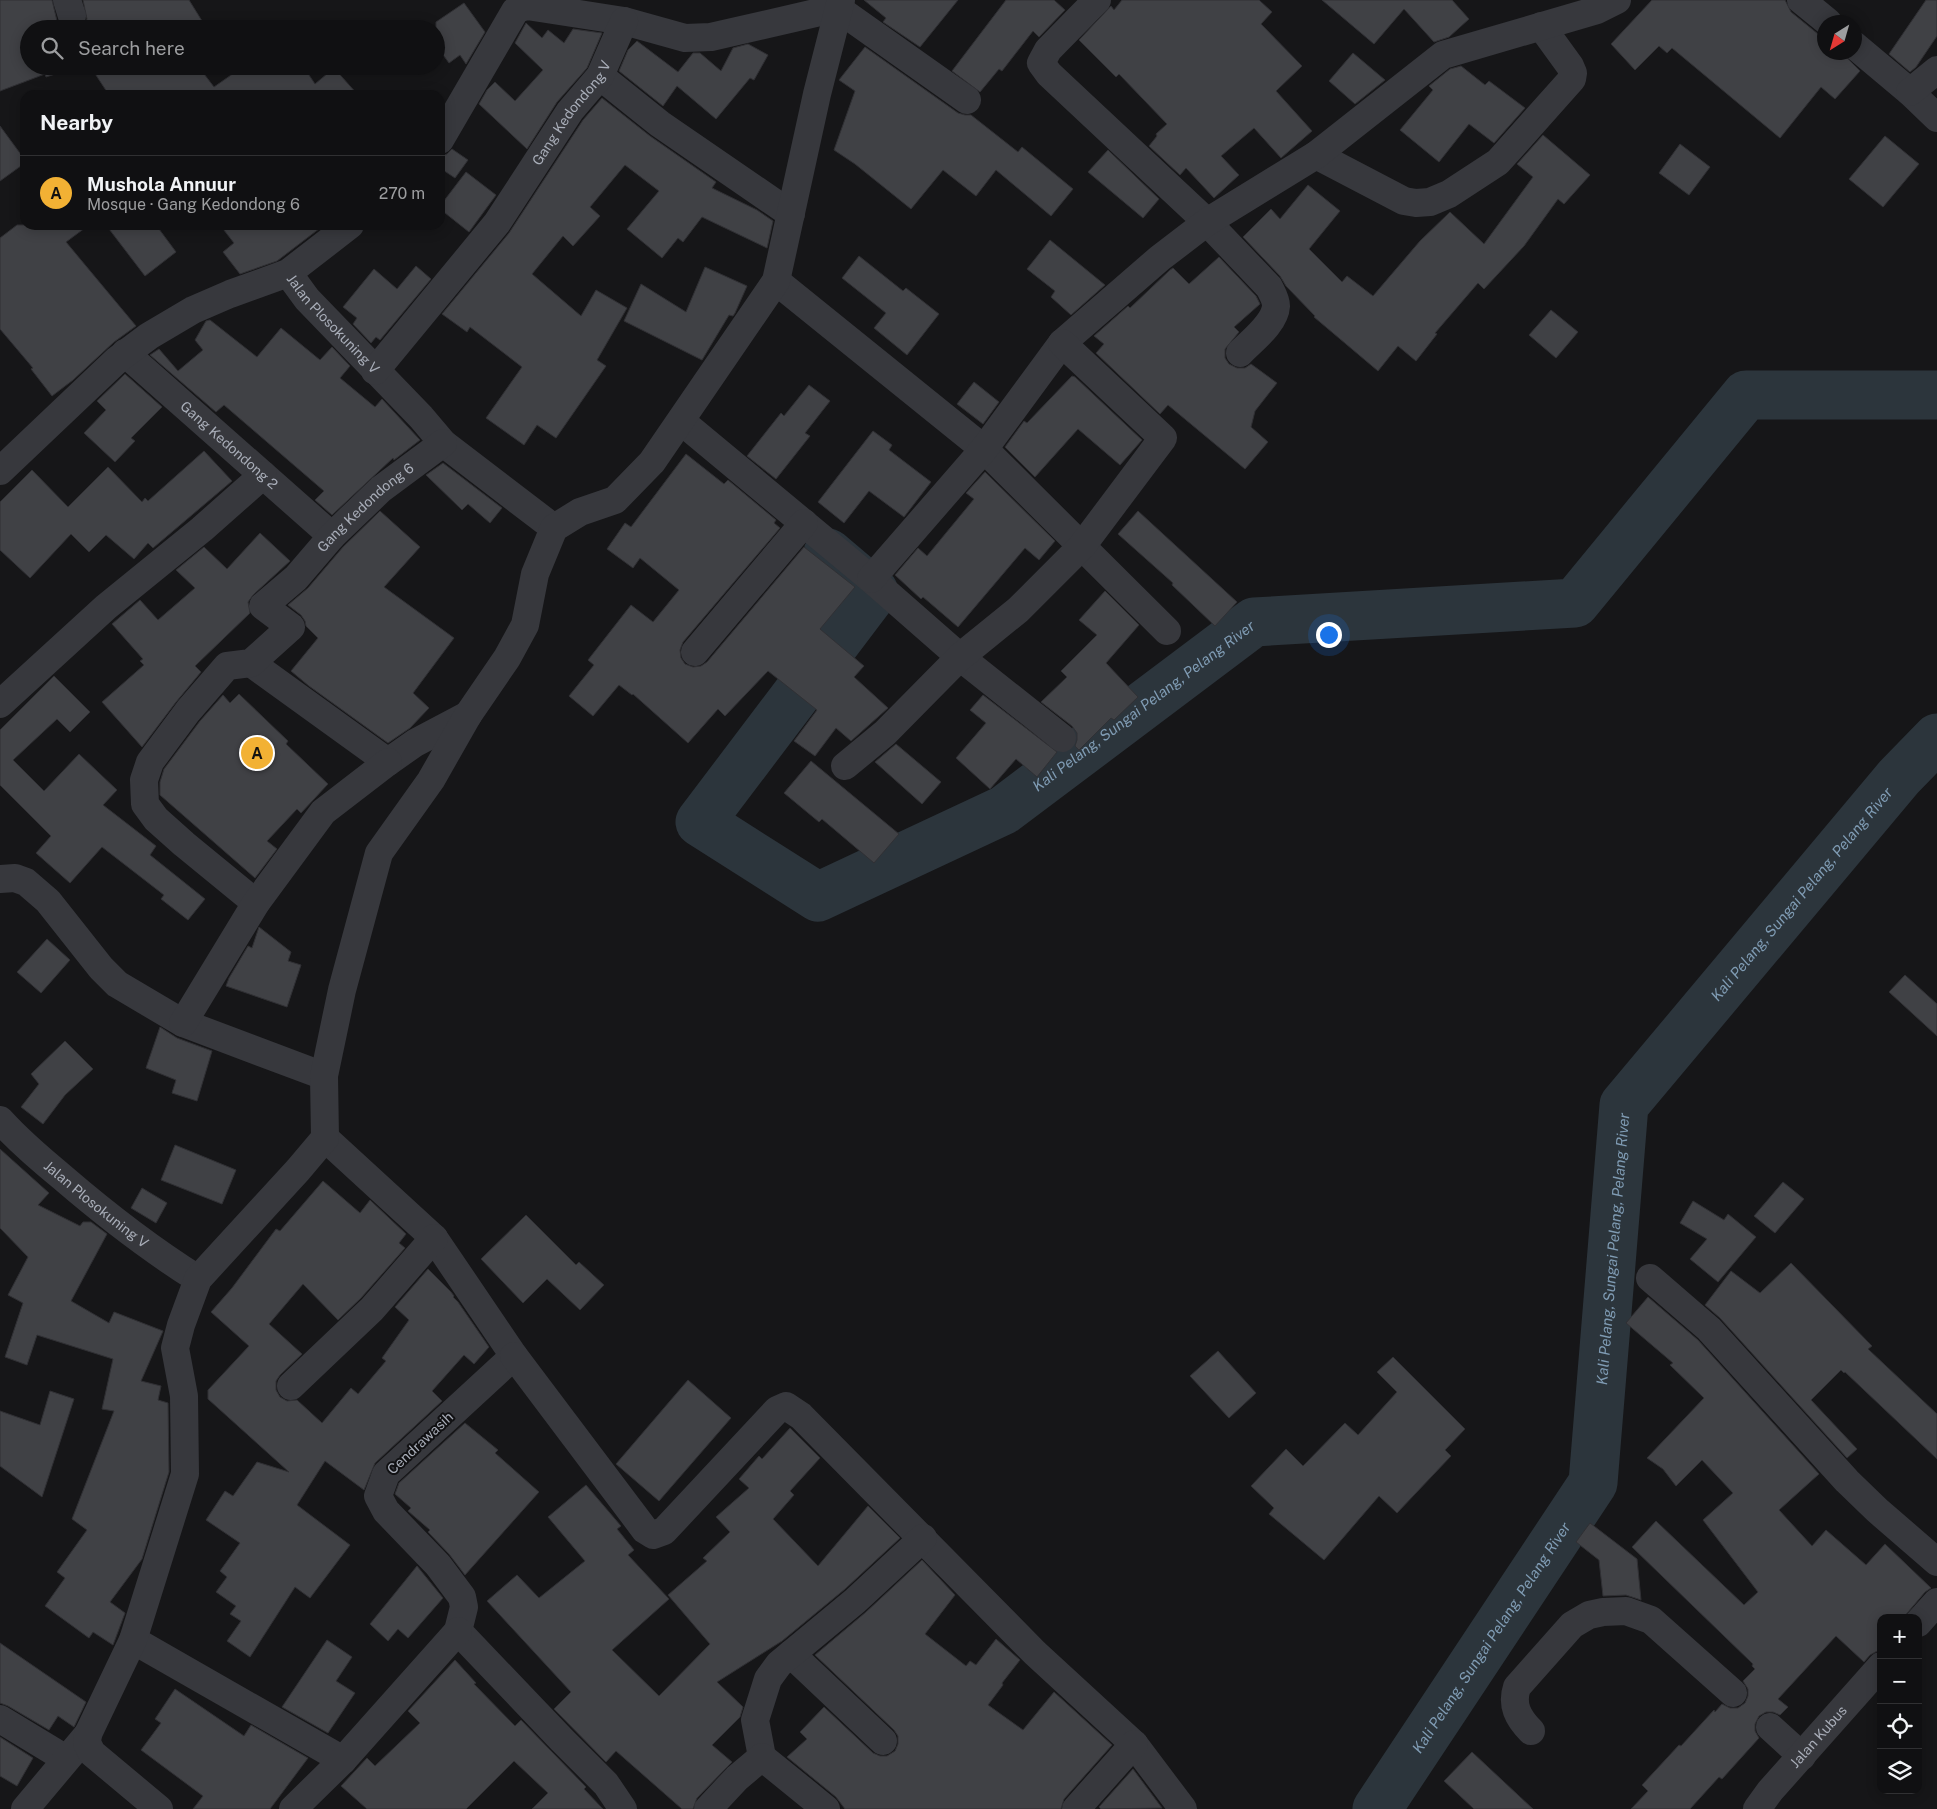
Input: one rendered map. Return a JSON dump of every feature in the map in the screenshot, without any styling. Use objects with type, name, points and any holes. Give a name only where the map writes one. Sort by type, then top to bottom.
[{"type":"street","points":[[1097,0],[1048,50],[1041,63],[1049,74],[1207,222],[1269,287],[1275,299],[1276,307],[1268,323],[1240,353]]},
{"type":"street","points":[[871,579],[984,449],[1062,344],[1160,258],[1207,222],[1316,155],[1443,55],[1597,10],[1617,0]]},
{"type":"street","points":[[1801,0],[1819,15]]},
{"type":"street","points":[[445,131],[515,11],[520,8],[527,6],[624,21],[684,38],[711,37],[839,4]]},
{"type":"street","points":[[839,4],[967,100]]},
{"type":"street","points":[[25,1809],[88,1734],[133,1640],[185,1474],[184,1396],[175,1348],[180,1325],[198,1279],[325,1138],[324,1076],[342,990],[379,853],[431,780],[468,715],[507,658],[525,626],[535,574],[554,528],[580,512],[615,500],[652,462],[776,280],[839,4]]},
{"type":"street","name":"Gang Kedondong V","points":[[375,372],[497,223],[570,111],[600,76],[624,21]]},
{"type":"street","points":[[1316,155],[1404,201],[1416,203],[1430,202],[1448,194],[1498,162],[1572,79],[1573,73],[1570,66],[1541,26]]},
{"type":"street","points":[[1862,52],[1910,92],[1937,118]]},
{"type":"street","points":[[1910,92],[1937,70]]},
{"type":"street","points":[[600,76],[660,124],[791,214]]},
{"type":"street","points":[[288,273],[344,230]]},
{"type":"street","name":"Jalan Plosokuning V","points":[[0,472],[125,353],[149,336],[193,310],[288,273],[306,300],[375,372],[422,417],[443,443],[554,528]]},
{"type":"street","points":[[776,280],[984,449],[1167,631]]},
{"type":"street","points":[[845,766],[885,734],[960,657],[1018,610],[1082,546],[1163,438],[1062,344]]},
{"type":"street","name":"Gang Kedondong 2","points":[[125,353],[332,536]]},
{"type":"street","points":[[681,421],[871,579],[960,657],[1062,738]]},
{"type":"street","name":"Gang Kedondong 6","points":[[251,663],[291,627],[263,606],[296,578],[332,536],[381,489],[443,443]]},
{"type":"street","points":[[0,704],[106,607],[202,529],[262,475]]},
{"type":"street","points":[[695,652],[804,523]]},
{"type":"street","points":[[256,903],[184,844],[156,819],[145,804],[144,780],[150,762],[188,711],[228,666],[251,663],[388,762]]},
{"type":"street","points":[[183,1023],[256,903],[323,812],[415,743],[468,715]]},
{"type":"street","points":[[0,879],[15,878],[26,882],[48,900],[101,968],[117,984],[183,1023],[324,1076]]},
{"type":"street","name":"Jalan Plosokuning V","points":[[0,1120],[16,1137],[93,1204],[154,1252],[198,1279]]},
{"type":"street","points":[[325,1138],[434,1238],[514,1356],[645,1530],[653,1535],[664,1531],[777,1410],[786,1406],[801,1416],[1035,1653],[1134,1744],[1183,1809]]},
{"type":"street","points":[[292,1386],[372,1309],[434,1238]]},
{"type":"street","points":[[1650,1278],[1709,1329],[1871,1504],[1937,1562]]},
{"type":"street","name":"Cendrawasih","points":[[458,1631],[464,1607],[462,1597],[438,1566],[386,1511],[378,1496],[386,1474],[514,1356]]},
{"type":"street","points":[[826,1809],[762,1757],[755,1720],[768,1679],[779,1664],[855,1601],[923,1538]]},
{"type":"street","points":[[1922,1619],[1937,1602]]},
{"type":"street","points":[[1530,1731],[1521,1720],[1515,1705],[1514,1696],[1517,1687],[1572,1625],[1588,1615],[1603,1612],[1626,1612],[1651,1620],[1733,1693]]},
{"type":"street","points":[[293,1809],[343,1760],[458,1631],[606,1784],[623,1809]]},
{"type":"street","points":[[133,1640],[343,1760]]},
{"type":"street","points":[[791,1654],[882,1741]]},
{"type":"street","name":"Jalan Kubus","points":[[1757,1809],[1770,1791],[1877,1671]]},
{"type":"street","points":[[0,1719],[66,1759]]},
{"type":"street","points":[[1770,1727],[1802,1756]]},
{"type":"street","points":[[88,1734],[87,1743],[92,1753],[159,1809]]},
{"type":"street","points":[[1076,1809],[1134,1744]]},
{"type":"street","points":[[708,1809],[738,1778],[762,1757]]},
{"type":"building","points":[[0,0],[52,0],[57,20],[20,20],[20,75],[42,75],[0,91]]},
{"type":"building","points":[[83,0],[189,0],[201,20],[87,20]]},
{"type":"building","points":[[864,0],[958,0],[920,47],[883,22],[886,18]]},
{"type":"building","points":[[1006,0],[1054,0],[1065,10],[1039,37],[1033,31],[1002,71],[999,69],[980,92],[952,71]]},
{"type":"building","points":[[1122,0],[1259,0],[1272,12],[1261,24],[1302,66],[1276,91],[1312,131],[1281,158],[1254,128],[1221,156],[1239,175],[1214,198],[1186,168],[1180,175],[1149,146],[1157,136],[1156,134],[1167,124],[1119,74],[1116,77],[1079,40],[1111,6],[1114,10]]},
{"type":"building","points":[[1322,0],[1452,0],[1469,19],[1449,37],[1434,42],[1404,9],[1374,44]]},
{"type":"building","points":[[1652,0],[1785,0],[1791,12],[1817,33],[1817,60],[1849,60],[1860,71],[1835,99],[1821,87],[1780,138],[1672,48],[1667,53],[1659,46],[1635,70],[1611,44]]},
{"type":"building","points":[[1926,0],[1937,0],[1937,36],[1916,67],[1910,72],[1889,54]]},
{"type":"building","points":[[464,3],[485,32],[466,64],[460,55],[449,63],[445,57],[445,20],[439,20]]},
{"type":"building","points":[[526,23],[542,38],[548,30],[564,43],[573,29],[602,33],[587,68],[557,102],[527,149],[479,104],[487,90],[495,82],[515,101],[543,70],[515,43]]},
{"type":"building","points":[[637,41],[678,72],[693,53],[700,53],[721,71],[733,48],[748,44],[768,55],[754,80],[750,78],[716,119],[677,86],[663,106],[619,71],[628,50]]},
{"type":"building","points":[[865,47],[958,113],[971,115],[1018,152],[1022,147],[1073,189],[1051,216],[996,170],[976,196],[943,170],[911,209],[855,164],[834,150],[855,91],[839,80]]},
{"type":"building","points":[[1353,53],[1385,80],[1355,104],[1329,81]]},
{"type":"building","points":[[1461,66],[1485,85],[1489,81],[1525,108],[1494,143],[1469,124],[1439,162],[1400,130],[1433,90],[1429,86],[1450,69]]},
{"type":"building","points":[[96,75],[205,75],[214,87],[231,75],[309,75],[315,84],[326,75],[340,75],[354,90],[106,90]]},
{"type":"building","points":[[602,98],[650,136],[716,182],[712,188],[757,210],[773,221],[767,248],[702,217],[683,242],[678,238],[662,258],[627,229],[659,191],[625,165],[590,207],[600,216],[573,246],[563,236],[532,274],[581,316],[596,290],[627,308],[597,360],[606,366],[556,438],[537,425],[524,445],[486,418],[522,367],[470,327],[467,332],[442,314],[509,233],[583,120]]},
{"type":"building","points":[[0,126],[20,153],[20,167],[0,181]]},
{"type":"building","points":[[1543,135],[1590,175],[1564,204],[1558,199],[1524,246],[1484,289],[1478,283],[1435,333],[1437,334],[1416,361],[1398,346],[1378,371],[1314,317],[1286,286],[1280,276],[1243,237],[1271,209],[1280,219],[1308,185],[1340,211],[1309,249],[1342,282],[1347,276],[1373,296],[1420,241],[1450,212],[1484,244],[1533,177],[1517,164]]},
{"type":"building","points":[[1885,136],[1919,164],[1883,207],[1849,179]]},
{"type":"building","points":[[1680,144],[1710,167],[1689,195],[1659,173]]},
{"type":"building","points":[[452,149],[468,160],[455,178],[445,171],[445,155]]},
{"type":"building","points":[[1108,150],[1159,199],[1143,218],[1088,172]]},
{"type":"building","points":[[466,172],[496,195],[469,232],[445,213],[445,199]]},
{"type":"building","points":[[17,225],[20,225],[20,230],[82,230],[66,242],[136,326],[114,342],[73,380],[52,396],[31,369],[33,368],[0,329],[0,238]]},
{"type":"building","points":[[110,230],[160,230],[176,252],[145,276]]},
{"type":"building","points":[[224,230],[317,230],[277,261],[240,274],[223,252],[234,243]]},
{"type":"building","points":[[1050,240],[1105,285],[1071,315],[1051,297],[1055,291],[1027,269]]},
{"type":"building","points":[[859,256],[903,291],[906,288],[939,314],[907,355],[874,328],[886,313],[842,278]]},
{"type":"building","points":[[1219,257],[1256,296],[1260,304],[1234,327],[1239,332],[1225,349],[1225,358],[1229,364],[1237,368],[1245,368],[1251,364],[1277,383],[1255,411],[1251,427],[1268,442],[1245,469],[1168,405],[1160,414],[1096,353],[1104,344],[1094,336],[1128,306],[1130,308],[1170,270],[1173,268],[1189,284]]},
{"type":"building","points":[[416,266],[431,279],[380,340],[376,337],[371,343],[353,324],[357,318],[343,307],[374,269],[397,289]]},
{"type":"building","points":[[705,267],[747,286],[735,313],[733,316],[729,315],[702,360],[624,321],[641,284],[686,312]]},
{"type":"building","points":[[1551,310],[1578,332],[1556,358],[1529,335]]},
{"type":"building","points":[[210,320],[257,357],[281,328],[320,360],[332,347],[350,366],[340,378],[375,407],[382,399],[420,440],[394,460],[393,458],[332,515],[315,500],[324,491],[224,405],[216,412],[150,355],[159,349],[178,371],[203,350],[195,340],[206,321]]},
{"type":"building","points":[[125,374],[162,407],[131,438],[135,441],[115,462],[84,433],[106,410],[97,401]]},
{"type":"building","points":[[1072,376],[1142,440],[1120,465],[1078,429],[1035,477],[1005,447],[1024,421],[1027,423]]},
{"type":"building","points":[[974,382],[999,402],[983,424],[957,404]]},
{"type":"building","points":[[809,385],[830,401],[805,433],[810,436],[776,479],[747,456],[781,413],[784,416]]},
{"type":"building","points":[[873,431],[892,445],[889,450],[931,482],[904,517],[869,491],[844,523],[818,502]]},
{"type":"building","points":[[204,451],[232,481],[153,548],[148,543],[134,559],[106,535],[89,552],[71,534],[30,578],[0,550],[0,502],[32,470],[68,507],[108,467],[142,502],[145,498],[148,501]]},
{"type":"building","points":[[686,454],[724,484],[728,480],[776,520],[774,523],[780,528],[683,642],[680,650],[681,658],[685,664],[693,667],[701,666],[707,662],[804,547],[855,587],[820,629],[864,666],[854,677],[888,708],[851,741],[836,728],[815,756],[794,741],[817,710],[768,671],[725,716],[718,709],[688,743],[633,694],[619,685],[593,716],[569,696],[594,665],[588,660],[631,605],[653,622],[679,590],[640,558],[633,568],[607,549],[625,523],[631,527]]},
{"type":"building","points":[[443,463],[502,508],[490,523],[468,504],[462,510],[426,475]]},
{"type":"building","points":[[985,472],[1055,541],[1039,560],[1025,548],[958,627],[923,597],[921,599],[895,575],[918,548],[927,556],[974,499],[966,493]]},
{"type":"building","points":[[380,511],[420,547],[384,587],[454,638],[413,693],[429,708],[410,728],[388,743],[291,671],[318,638],[306,626],[301,615],[288,605],[308,588],[343,547]]},
{"type":"building","points":[[1138,511],[1237,602],[1215,626],[1172,585],[1173,583],[1118,534]]},
{"type":"building","points":[[260,533],[290,561],[253,595],[248,602],[250,613],[195,666],[201,672],[142,747],[102,702],[144,665],[140,661],[143,659],[112,624],[140,600],[158,620],[195,588],[176,570],[204,547],[227,569]]},
{"type":"building","points":[[1105,591],[1139,625],[1106,663],[1138,697],[1114,720],[1111,718],[1079,750],[1075,746],[1077,733],[1072,726],[1041,702],[1067,677],[1061,671],[1097,635],[1079,620]]},
{"type":"building","points":[[54,676],[90,712],[70,732],[57,719],[13,760],[44,791],[79,754],[117,790],[103,805],[156,846],[150,855],[205,899],[188,920],[161,899],[164,895],[102,847],[70,883],[36,853],[51,836],[0,785],[0,730]]},
{"type":"building","points":[[239,694],[288,741],[286,744],[328,784],[301,813],[297,809],[267,841],[277,849],[255,878],[160,795],[160,782],[164,769],[200,721],[223,695],[230,703]]},
{"type":"building","points":[[983,695],[1057,752],[1037,777],[1016,759],[990,789],[956,758],[986,723],[970,710]]},
{"type":"building","points":[[896,744],[941,782],[922,804],[875,762]]},
{"type":"building","points":[[811,761],[899,834],[874,863],[822,819],[819,822],[784,793]]},
{"type":"building","points":[[259,927],[291,952],[288,961],[301,965],[287,1007],[226,986],[248,946],[252,948]]},
{"type":"building","points":[[47,939],[70,960],[41,993],[17,972]]},
{"type":"building","points":[[1905,975],[1937,1004],[1937,1036],[1889,992]]},
{"type":"building","points":[[160,1027],[177,1038],[212,1051],[197,1101],[172,1093],[176,1080],[146,1068]]},
{"type":"building","points":[[65,1041],[93,1069],[65,1095],[43,1124],[21,1107],[39,1084],[31,1074]]},
{"type":"building","points":[[175,1145],[236,1170],[222,1204],[161,1180]]},
{"type":"building","points":[[0,1149],[49,1193],[38,1205],[80,1226],[83,1222],[91,1222],[107,1234],[71,1301],[109,1323],[114,1312],[163,1331],[141,1381],[161,1386],[158,1400],[168,1403],[169,1472],[142,1559],[110,1602],[125,1613],[113,1645],[93,1632],[89,1638],[45,1606],[65,1578],[57,1572],[87,1530],[72,1519],[114,1411],[102,1409],[113,1359],[37,1335],[27,1365],[5,1357],[23,1303],[8,1295],[28,1257],[0,1228]]},
{"type":"building","points":[[323,1181],[360,1213],[370,1200],[406,1234],[399,1243],[405,1248],[361,1298],[338,1320],[303,1284],[269,1324],[302,1354],[276,1381],[276,1390],[280,1397],[287,1401],[297,1400],[322,1423],[351,1388],[358,1394],[386,1361],[382,1358],[409,1320],[395,1307],[428,1269],[451,1292],[489,1347],[474,1364],[464,1355],[432,1391],[442,1401],[375,1463],[364,1490],[325,1461],[297,1505],[350,1545],[310,1598],[295,1587],[250,1657],[227,1641],[241,1621],[230,1614],[236,1606],[216,1592],[227,1577],[220,1571],[240,1543],[206,1520],[225,1491],[233,1496],[257,1462],[289,1472],[208,1399],[208,1390],[249,1346],[211,1312],[232,1288],[276,1229],[280,1231]]},
{"type":"building","points":[[1783,1182],[1804,1199],[1775,1233],[1754,1216]]},
{"type":"building","points":[[142,1188],[167,1203],[156,1223],[131,1208]]},
{"type":"building","points":[[1693,1201],[1724,1220],[1728,1214],[1756,1237],[1718,1282],[1690,1259],[1707,1239],[1680,1223]]},
{"type":"building","points":[[526,1215],[576,1265],[579,1262],[604,1285],[580,1310],[547,1279],[523,1303],[481,1259]]},
{"type":"building","points":[[1791,1263],[1872,1346],[1868,1349],[1937,1414],[1937,1459],[1841,1370],[1811,1400],[1857,1449],[1847,1458],[1720,1318],[1705,1305],[1731,1271],[1760,1293]]},
{"type":"building","points":[[1648,1297],[1698,1340],[1819,1474],[1779,1510],[1812,1546],[1826,1530],[1866,1565],[1885,1544],[1931,1588],[1925,1592],[1906,1614],[1877,1614],[1877,1651],[1870,1655],[1864,1662],[1836,1636],[1778,1699],[1788,1707],[1780,1715],[1766,1712],[1759,1716],[1755,1724],[1755,1731],[1759,1738],[1722,1779],[1719,1777],[1690,1809],[1631,1809],[1648,1791],[1642,1785],[1714,1710],[1715,1712],[1722,1704],[1730,1708],[1738,1708],[1745,1703],[1748,1689],[1743,1681],[1755,1669],[1752,1666],[1753,1664],[1632,1547],[1656,1521],[1744,1605],[1758,1592],[1703,1520],[1733,1493],[1702,1460],[1676,1486],[1663,1469],[1647,1458],[1704,1398],[1670,1365],[1673,1363],[1626,1323]]},
{"type":"building","points":[[1218,1351],[1256,1393],[1229,1418],[1190,1376]]},
{"type":"building","points":[[1393,1357],[1465,1429],[1445,1450],[1451,1456],[1397,1513],[1379,1496],[1324,1560],[1269,1514],[1274,1508],[1251,1486],[1286,1449],[1303,1466],[1345,1423],[1358,1435],[1397,1392],[1377,1372]]},
{"type":"building","points":[[688,1380],[731,1418],[659,1501],[616,1464]]},
{"type":"building","points":[[50,1391],[74,1399],[42,1497],[0,1466],[0,1411],[40,1425]]},
{"type":"building","points":[[465,1423],[498,1450],[495,1453],[539,1492],[465,1575],[449,1554],[428,1532],[430,1530],[408,1511],[411,1508],[395,1494],[399,1483]]},
{"type":"building","points":[[790,1428],[820,1458],[790,1491],[794,1495],[773,1519],[818,1566],[868,1506],[900,1538],[845,1589],[782,1641],[717,1682],[743,1707],[740,1717],[712,1745],[732,1762],[697,1798],[693,1809],[682,1809],[616,1751],[606,1762],[554,1709],[571,1692],[487,1601],[517,1575],[539,1598],[585,1561],[548,1517],[586,1485],[621,1526],[617,1529],[634,1550],[628,1555],[669,1599],[612,1650],[659,1696],[710,1644],[668,1595],[707,1561],[703,1558],[730,1532],[716,1517],[749,1488],[739,1479],[759,1456],[762,1459]]},
{"type":"building","points":[[1590,1523],[1637,1559],[1641,1600],[1626,1595],[1603,1596],[1599,1560],[1576,1542]]},
{"type":"building","points":[[922,1560],[955,1595],[925,1634],[966,1666],[970,1661],[976,1665],[996,1639],[1020,1660],[988,1705],[1023,1730],[1054,1692],[1112,1745],[1064,1799],[1061,1809],[845,1809],[836,1797],[787,1757],[807,1739],[800,1732],[824,1707],[873,1753],[887,1756],[895,1751],[898,1744],[898,1736],[894,1730],[815,1655],[866,1612]]},
{"type":"building","points":[[417,1566],[443,1598],[408,1638],[398,1629],[388,1641],[370,1624]]},
{"type":"building","points":[[327,1640],[352,1657],[336,1681],[355,1693],[328,1733],[282,1707]]},
{"type":"building","points":[[0,1643],[86,1702],[74,1727],[58,1716],[49,1730],[0,1703]]},
{"type":"building","points":[[455,1660],[476,1683],[474,1684],[515,1726],[521,1720],[586,1787],[584,1789],[603,1809],[532,1809],[548,1793],[514,1761],[466,1809],[367,1809],[341,1786],[367,1758],[375,1766],[420,1723],[408,1711]]},
{"type":"building","points":[[175,1689],[244,1736],[251,1725],[308,1758],[270,1809],[193,1809],[203,1796],[141,1750],[161,1723],[155,1719]]},
{"type":"building","points":[[0,1737],[33,1758],[17,1786],[0,1776]]},
{"type":"building","points":[[1472,1752],[1533,1809],[1474,1809],[1444,1781]]},
{"type":"building","points":[[1133,1769],[1162,1808],[1101,1809],[1099,1807]]},
{"type":"waterway","name":"Kali Pelang, Sungai Pelang, Pelang River","points":[[828,553],[874,592],[700,822],[818,897],[1004,810],[1254,622],[1575,603],[1746,395],[1937,395]]},
{"type":"waterway","name":"Kali Pelang, Sungai Pelang, Pelang River","points":[[1377,1809],[1593,1483],[1624,1105],[1899,777],[1937,738]]},
{"type":"place","name":"Mushola Annuur","points":[[257,753]]}]
